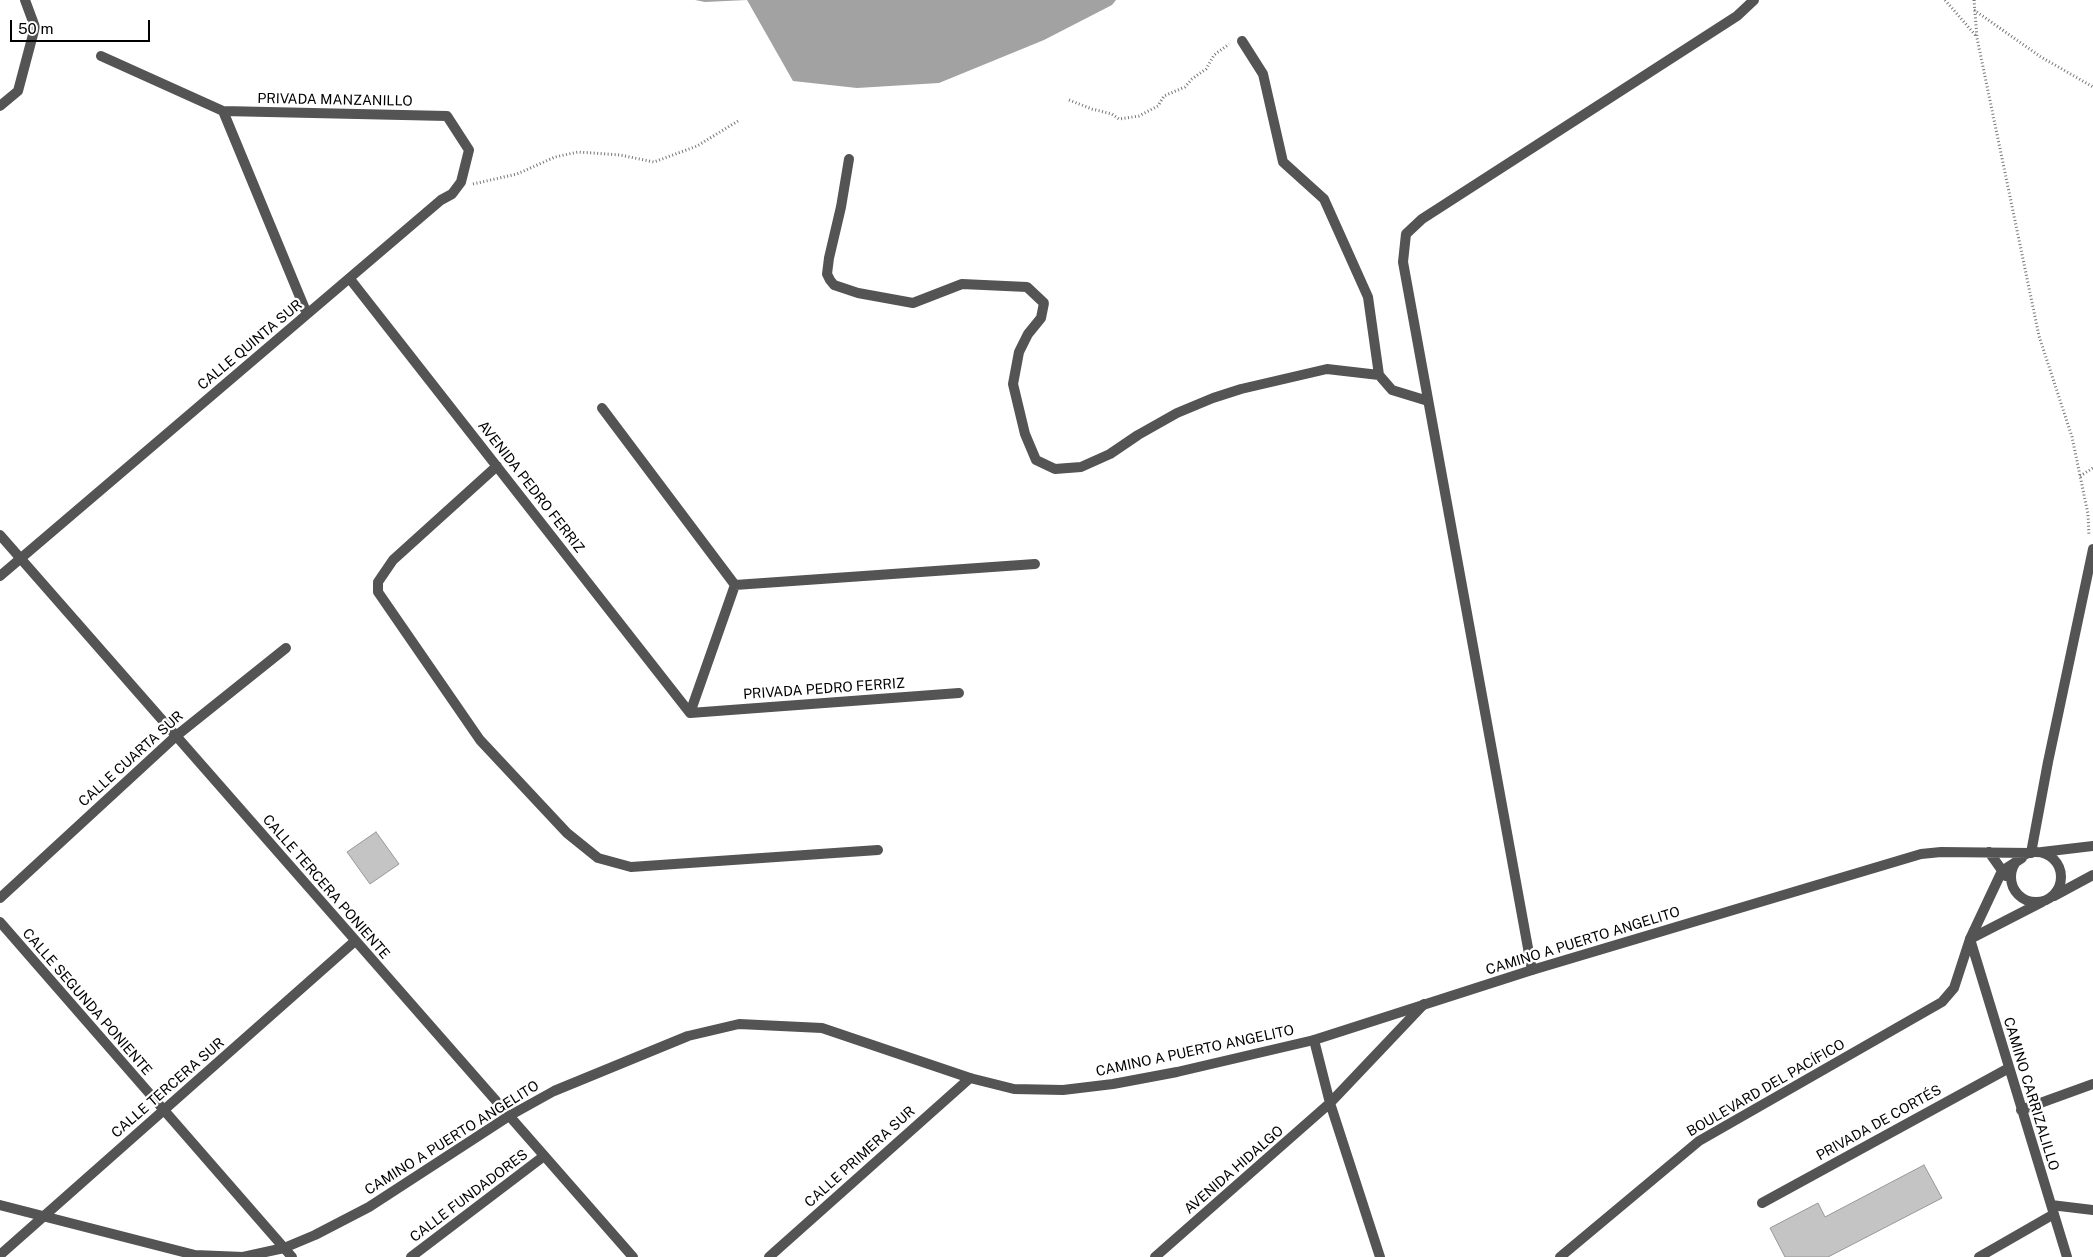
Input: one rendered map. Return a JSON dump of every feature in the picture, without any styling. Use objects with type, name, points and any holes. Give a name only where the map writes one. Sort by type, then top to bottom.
[{"type":"street","points":[[0,106],[18,91],[35,27],[25,0]]},
{"type":"street","points":[[1532,970],[1403,262],[1406,234],[1422,218],[1737,16],[1754,0]]},
{"type":"street","points":[[1242,41],[1263,74],[1283,162],[1324,199],[1368,297],[1379,375],[1392,390],[1428,401]]},
{"type":"street","points":[[101,56],[223,111],[307,314]]},
{"type":"street","name":"PRIVADA MANZANILLO","points":[[223,111],[447,116]]},
{"type":"street","name":"CALLE QUINTA SUR","points":[[0,576],[441,200],[452,194],[461,182],[469,150],[447,116]]},
{"type":"street","points":[[849,159],[827,274],[834,285],[858,293],[913,303],[962,284],[1027,287],[1044,303],[1041,318],[1028,334],[1019,352],[1013,384],[1025,434],[1036,460],[1055,470],[1081,467],[1103,457],[1177,413],[1241,389],[1327,369],[1379,375]]},
{"type":"street","name":"AVENIDA PEDRO FERRIZ","points":[[350,279],[690,712]]},
{"type":"street","points":[[602,408],[736,585]]},
{"type":"street","points":[[497,466],[392,560],[378,582],[378,592],[480,740],[567,833],[598,858],[631,867],[878,850]]},
{"type":"street","name":"CALLE TERCERA PONIENTE","points":[[0,535],[633,1257]]},
{"type":"street","points":[[2015,890],[2012,883],[2012,872],[2014,866],[2030,855],[2093,549]]},
{"type":"street","points":[[736,585],[1035,564]]},
{"type":"street","points":[[690,712],[736,585]]},
{"type":"street","name":"CALLE CUARTA SUR","points":[[0,898],[176,736],[286,648]]},
{"type":"street","name":"PRIVADA PEDRO FERRIZ","points":[[690,712],[959,693]]},
{"type":"street","name":"CAMINO A PUERTO ANGELITO","points":[[0,1205],[42,1218],[195,1255],[243,1257],[284,1248],[315,1235],[368,1207],[509,1116],[554,1091],[688,1036],[739,1024],[822,1028],[970,1078],[1014,1089],[1063,1090],[1114,1084],[1177,1072],[1314,1040],[1532,970],[1921,854],[1989,852],[2030,855],[2093,846]]},
{"type":"street","points":[[1989,852],[2002,871],[2015,890],[2027,900],[2045,900],[2054,895],[2060,886],[2060,869],[2049,856],[2030,855],[2002,871]]},
{"type":"street","name":"BOULEVARD DEL PACÍFICO","points":[[1560,1257],[1699,1141],[1942,1002],[1954,988],[1970,939],[2002,871]]},
{"type":"street","points":[[1970,939],[2093,875]]},
{"type":"street","name":"CALLE SEGUNDA PONIENTE","points":[[0,922],[292,1257]]},
{"type":"street","name":"CAMINO CARRIZALILLO","points":[[1970,939],[2067,1257]]},
{"type":"street","name":"CALLE TERCERA SUR","points":[[0,1255],[355,941]]},
{"type":"street","name":"AVENIDA HIDALGO","points":[[1155,1257],[1330,1103],[1424,1004]]},
{"type":"street","points":[[1314,1040],[1330,1103],[1380,1257]]},
{"type":"street","name":"PRIVADA DE CORTÉS","points":[[1762,1203],[2009,1068]]},
{"type":"street","name":"CALLE PRIMERA SUR","points":[[769,1257],[970,1078]]},
{"type":"street","points":[[2022,1110],[2093,1084]]},
{"type":"street","name":"CALLE FUNDADORES","points":[[411,1257],[544,1156]]},
{"type":"street","points":[[1979,1257],[2052,1209],[2093,1210]]},
{"type":"path","points":[[1945,0],[1977,38]]},
{"type":"path","points":[[1974,0],[1977,38],[2039,336],[2072,437],[2088,514],[2089,561]]},
{"type":"path","points":[[1974,10],[2041,57],[2093,87]]},
{"type":"path","points":[[1069,100],[1112,114],[1119,119],[1139,116],[1158,106],[1164,96],[1185,87],[1192,79],[1206,69],[1214,55],[1226,45],[1242,41]]},
{"type":"path","points":[[452,194],[469,185],[517,174],[555,157],[578,152],[620,155],[654,162],[696,146],[738,121]]},
{"type":"path","points":[[2080,476],[2093,468]]},
{"type":"shaded area","points":[[695,0],[747,0],[705,2]]},
{"type":"shaded area","points":[[747,0],[1116,0],[1112,5],[1044,40],[939,83],[857,88],[793,81]]},
{"type":"building","points":[[376,832],[399,864],[370,884],[347,852]]},
{"type":"building","points":[[1924,1165],[1942,1198],[1828,1257],[1785,1257],[1770,1228],[1818,1203],[1825,1217]]}]
